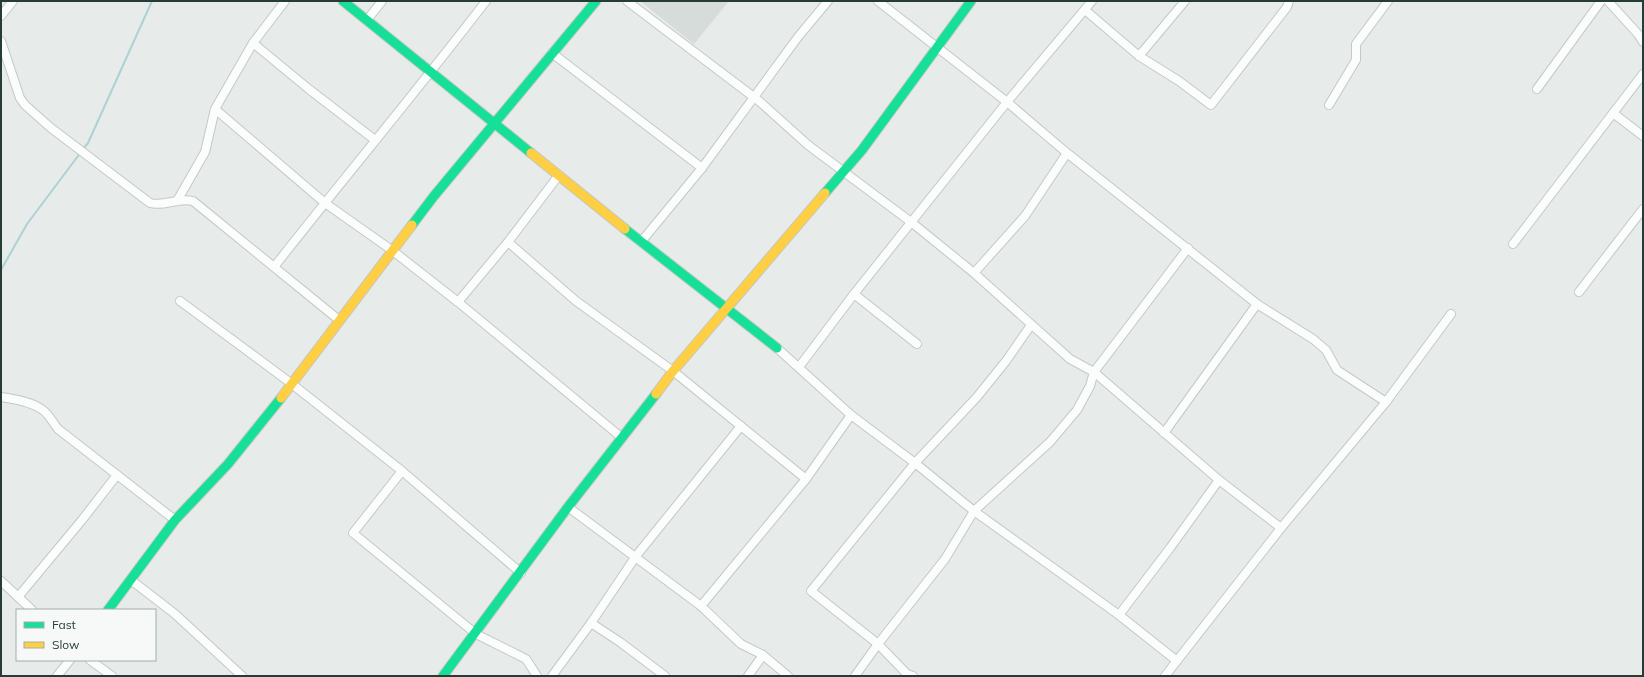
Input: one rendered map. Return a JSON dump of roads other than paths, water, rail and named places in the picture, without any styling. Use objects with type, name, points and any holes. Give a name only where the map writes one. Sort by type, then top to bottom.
[{"type":"street","points":[[1,16],[13,1]]},
{"type":"street","points":[[177,201],[205,152],[215,109],[253,43],[285,1]]},
{"type":"street","points":[[343,1],[641,242],[777,348],[799,366],[851,415],[974,511],[1119,615],[1177,661]]},
{"type":"street","points":[[367,20],[382,1]]},
{"type":"street","points":[[274,267],[375,140],[432,72],[486,1]]},
{"type":"street","points":[[109,609],[175,520],[228,464],[292,384],[434,196],[496,124],[552,53],[596,1]]},
{"type":"street","points":[[627,1],[753,97],[808,145],[910,222],[974,273],[1070,359],[1094,372],[1219,480],[1281,528]]},
{"type":"street","points":[[641,242],[702,168],[798,37],[828,1]]},
{"type":"street","points":[[878,1],[1007,102],[1067,153],[1257,304],[1313,339],[1326,350],[1337,370],[1386,402]]},
{"type":"street","points":[[444,676],[568,507],[673,371],[728,309],[862,150],[971,1]]},
{"type":"street","points":[[799,366],[910,222],[1007,102],[1092,1]]},
{"type":"street","points":[[1138,56],[1185,1]]},
{"type":"street","points":[[1085,10],[1138,56],[1179,81],[1211,105],[1287,7],[1289,1]]},
{"type":"street","points":[[1329,105],[1356,60],[1356,44],[1388,1]]},
{"type":"street","points":[[1537,89],[1601,1]]},
{"type":"street","points":[[1608,1],[1638,34],[1643,42]]},
{"type":"street","points":[[1,41],[20,98],[25,105],[51,128],[150,203],[161,204],[187,199],[193,201],[339,320]]},
{"type":"street","points":[[253,43],[310,90],[375,140]]},
{"type":"street","points":[[552,53],[702,168]]},
{"type":"street","points":[[1512,244],[1643,74]]},
{"type":"street","points":[[215,109],[325,203],[393,251],[458,302],[621,438]]},
{"type":"street","points":[[1613,113],[1643,136]]},
{"type":"street","points":[[974,273],[1025,216],[1067,153]]},
{"type":"street","points":[[458,302],[508,242],[559,175]]},
{"type":"street","points":[[1578,292],[1643,209]]},
{"type":"street","points":[[508,242],[576,301],[673,371],[806,479]]},
{"type":"street","points":[[855,676],[945,558],[974,511],[1050,442],[1077,410],[1090,386],[1094,372],[1188,248]]},
{"type":"street","points":[[854,294],[917,344]]},
{"type":"street","points":[[180,300],[292,384],[402,471],[521,573]]},
{"type":"street","points":[[1164,433],[1257,304]]},
{"type":"street","points":[[1165,676],[1281,528],[1386,402],[1451,314]]},
{"type":"street","points":[[913,676],[907,674],[878,644],[811,591],[915,464],[977,397],[1032,325]]},
{"type":"street","points":[[1,398],[16,400],[36,406],[44,411],[58,429],[175,520]]},
{"type":"street","points":[[701,606],[806,479],[851,415]]},
{"type":"street","points":[[552,676],[591,623],[636,556],[741,426]]},
{"type":"street","points":[[402,471],[353,532],[476,634],[526,659],[537,676]]},
{"type":"street","points":[[18,597],[117,475]]},
{"type":"street","points":[[1119,615],[1219,480]]},
{"type":"street","points":[[568,507],[636,556],[701,606],[741,644],[763,655],[788,676]]},
{"type":"street","points":[[131,580],[175,614],[242,676]]},
{"type":"street","points":[[1,581],[31,609]]},
{"type":"street","points":[[591,623],[620,642],[665,676]]},
{"type":"street","points":[[748,676],[763,655]]},
{"type":"street","points":[[57,676],[69,661]]},
{"type":"street","points":[[91,661],[112,676]]},
{"type":"waterway","points":[[83,149],[88,143],[152,1]]},
{"type":"waterway","points":[[1,270],[27,224],[81,152]]}]
